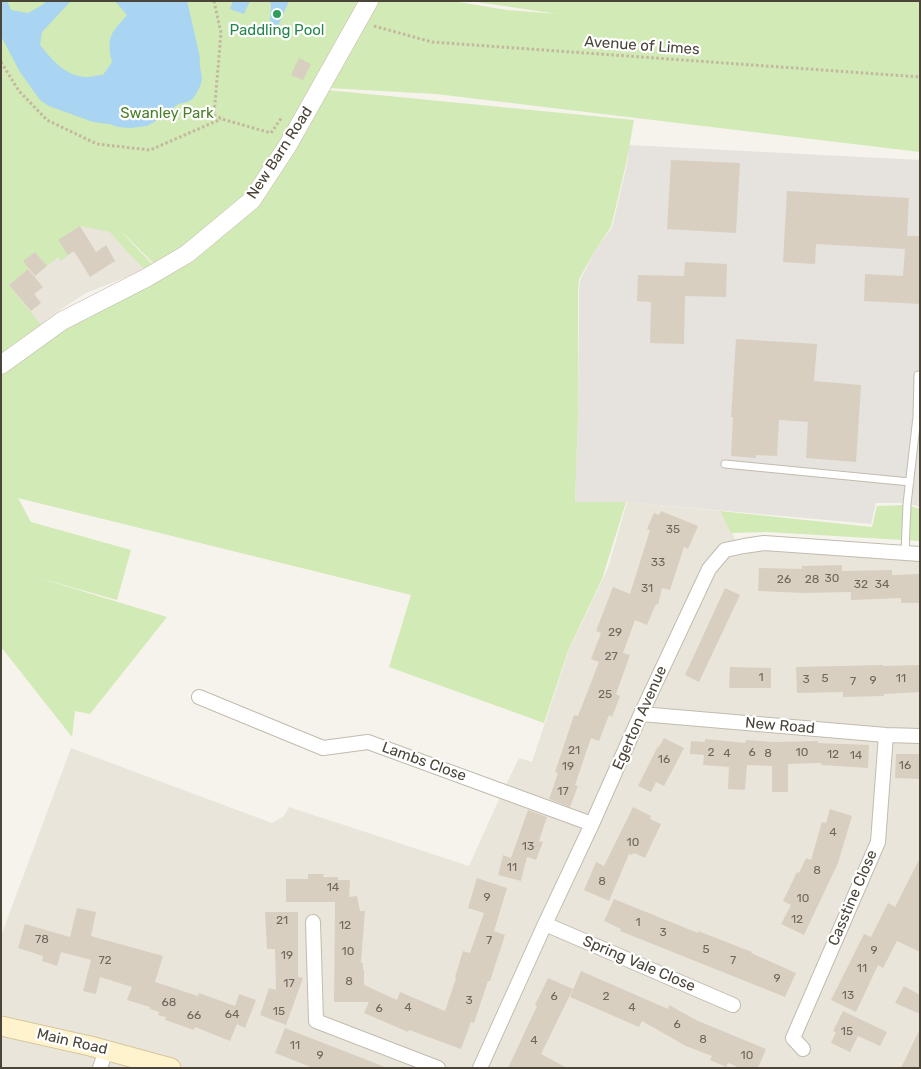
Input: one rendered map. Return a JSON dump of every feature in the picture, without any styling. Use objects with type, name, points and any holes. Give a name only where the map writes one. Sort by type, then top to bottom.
[{"type":"main road","name":"Main Road","points":[[1,1026],[103,1059],[171,1068]]},
{"type":"street","name":"New Barn Road","points":[[1,365],[62,321],[146,278],[187,254],[252,200],[288,145],[369,1]]},
{"type":"street","name":"Egerton Avenue","points":[[480,1068],[709,569],[725,550],[764,543],[920,554]]},
{"type":"street","name":"Lambs Close","points":[[199,698],[323,748],[368,742],[592,824]]},
{"type":"street","name":"New Road","points":[[641,714],[920,736]]},
{"type":"street","name":"Casstine Close","points":[[803,1050],[793,1038],[878,842],[886,734]]},
{"type":"street","points":[[313,922],[316,1020],[438,1068]]},
{"type":"street","name":"Spring Vale Close","points":[[545,924],[733,1005]]},
{"type":"lane","points":[[904,552],[907,504],[917,417],[918,375],[920,375]]},
{"type":"lane","points":[[725,464],[910,482]]},
{"type":"path","points":[[214,1],[221,32],[214,115],[271,133],[282,116]]},
{"type":"path","name":"Avenue of Limes","points":[[368,25],[432,42],[920,78]]},
{"type":"path","points":[[1,62],[19,91],[47,120],[97,144],[150,150],[222,119]]},
{"type":"shaded area","points":[[629,145],[920,160],[920,507],[907,503],[876,503],[871,524],[626,502],[575,505],[580,280],[596,249],[612,228],[627,164]]},
{"type":"shaded area","points":[[33,147],[155,266],[86,293],[60,310],[12,351],[1,337],[1,172]]},
{"type":"shaded area","points":[[627,502],[721,511],[739,547],[920,552],[920,1068],[1,1068],[1,936],[71,748],[272,823],[284,816],[289,807],[469,866],[519,758],[532,762],[569,650],[608,568]]},
{"type":"green space","name":"Swanley Park","points":[[1,1],[361,1],[283,145],[244,199],[215,223],[156,266],[119,229],[154,267],[147,271],[110,232],[80,226],[59,240],[68,255],[61,261],[58,257],[47,266],[35,252],[24,261],[29,268],[9,285],[41,325],[11,348],[8,344],[12,351],[1,359]]},
{"type":"green space","points":[[375,1],[453,1],[507,10],[558,14],[470,1],[920,1],[920,152],[436,94],[328,88]]},
{"type":"green space","points":[[327,90],[634,120],[611,227],[579,279],[578,291],[578,416],[575,502],[626,502],[602,579],[568,651],[544,723],[389,667],[411,595],[18,498],[31,522],[131,550],[117,600],[36,577],[167,617],[90,714],[75,711],[72,737],[1,647],[1,371],[37,344],[224,232]]},
{"type":"green space","points":[[907,505],[920,509],[920,541],[767,532],[731,533],[720,511],[872,527],[877,506]]},
{"type":"water","points":[[1,1],[7,1],[11,10],[28,13],[44,4],[45,1],[74,1],[69,3],[42,32],[40,45],[60,67],[72,74],[87,77],[103,75],[112,62],[111,36],[127,15],[115,1],[187,1],[200,57],[202,78],[200,87],[196,95],[188,102],[174,107],[174,113],[168,117],[159,114],[156,121],[147,126],[130,128],[93,122],[49,106],[40,100],[20,72],[1,36]]},
{"type":"water","name":"Paddling Pool","points":[[233,1],[250,1],[244,14],[230,9]]},
{"type":"water","name":"Paddling Pool","points":[[269,1],[289,1],[278,26],[270,23],[271,4]]},
{"type":"building","points":[[299,58],[311,64],[303,80],[291,75]]},
{"type":"building","points":[[671,160],[740,163],[736,233],[667,229]]},
{"type":"building","points":[[787,191],[909,198],[907,236],[920,236],[920,304],[864,301],[865,274],[903,276],[905,249],[816,244],[815,264],[783,262]]},
{"type":"building","points":[[80,226],[96,252],[106,245],[115,261],[90,277],[74,251],[68,255],[58,240]]},
{"type":"building","points":[[35,252],[47,266],[35,276],[23,261]]},
{"type":"building","points":[[685,262],[727,264],[726,297],[685,296],[684,344],[650,343],[651,302],[637,301],[638,275],[684,276]]},
{"type":"building","points":[[28,269],[43,287],[34,294],[41,303],[31,311],[9,285]]},
{"type":"building","points":[[736,339],[817,344],[814,381],[861,385],[856,462],[806,458],[808,422],[779,420],[777,456],[756,455],[756,458],[731,456],[733,417],[731,417]]},
{"type":"building","points":[[661,511],[698,526],[688,549],[684,547],[670,590],[662,588],[658,605],[656,604],[647,625],[635,620],[623,653],[630,655],[616,694],[620,696],[612,717],[609,715],[599,741],[591,738],[575,785],[578,786],[570,807],[549,799],[558,773],[555,772],[574,715],[578,716],[599,662],[591,659],[601,633],[596,631],[613,587],[630,594],[650,530],[647,529],[654,513],[659,515]]},
{"type":"building","points":[[842,565],[842,571],[892,570],[892,575],[920,574],[920,603],[901,603],[901,598],[851,600],[851,592],[803,593],[758,591],[759,568],[802,569],[802,566]]},
{"type":"building","points":[[725,588],[740,595],[699,682],[685,675]]},
{"type":"building","points":[[920,665],[920,692],[884,694],[884,696],[843,697],[843,692],[797,693],[796,667]]},
{"type":"building","points":[[730,667],[771,668],[771,688],[729,688]]},
{"type":"building","points":[[664,738],[684,748],[664,786],[656,782],[651,792],[638,786]]},
{"type":"building","points":[[705,739],[745,743],[746,740],[774,742],[818,741],[818,743],[869,745],[868,768],[821,765],[821,763],[788,764],[788,792],[772,792],[772,766],[747,765],[745,790],[728,789],[729,767],[703,765],[704,755],[690,754],[691,741],[705,742]]},
{"type":"building","points":[[896,754],[920,754],[920,779],[895,778]]},
{"type":"building","points":[[633,807],[651,816],[650,819],[661,824],[645,858],[634,853],[632,855],[629,854],[609,901],[584,890],[596,862],[604,866]]},
{"type":"building","points":[[830,809],[852,816],[838,863],[804,935],[781,924],[791,905],[783,901],[806,858],[811,860],[822,822],[826,823]]},
{"type":"building","points":[[528,810],[547,817],[539,841],[543,842],[536,860],[527,857],[521,881],[498,875],[503,855],[511,858]]},
{"type":"building","points":[[920,858],[920,952],[897,941],[883,968],[878,965],[856,1012],[831,1000],[864,934],[871,937],[888,903],[895,907]]},
{"type":"building","points":[[308,874],[324,874],[323,877],[338,877],[338,880],[350,880],[349,897],[357,896],[360,911],[365,911],[361,963],[363,963],[364,970],[364,985],[397,1000],[400,992],[445,1011],[463,951],[470,953],[484,913],[468,908],[477,878],[507,888],[494,931],[505,935],[474,1023],[471,1022],[461,1049],[409,1030],[408,1032],[364,1013],[369,1002],[334,1002],[335,902],[286,902],[286,879],[308,879]]},
{"type":"building","points":[[614,899],[698,933],[698,931],[752,952],[796,973],[785,997],[620,931],[621,929],[604,921]]},
{"type":"building","points":[[77,908],[96,912],[91,936],[163,956],[155,982],[198,996],[199,993],[235,1006],[239,994],[256,1000],[245,1028],[237,1024],[230,1041],[195,1027],[194,1030],[165,1020],[166,1017],[158,1015],[159,1012],[150,1009],[150,1007],[127,1000],[132,987],[100,977],[96,994],[83,991],[91,960],[61,952],[57,966],[42,961],[43,956],[18,948],[25,924],[70,937]]},
{"type":"building","points":[[265,912],[298,912],[298,977],[303,978],[286,1025],[260,1015],[269,988],[276,990],[275,949],[267,949]]},
{"type":"building","points":[[581,971],[668,1009],[669,1005],[696,1020],[766,1049],[758,1068],[740,1068],[728,1063],[726,1067],[710,1060],[712,1056],[686,1046],[642,1021],[639,1027],[570,997]]},
{"type":"building","points":[[548,978],[573,989],[541,1054],[567,1068],[508,1068],[537,1006],[535,1005]]},
{"type":"building","points":[[904,986],[920,995],[920,1014],[895,1003]]},
{"type":"building","points":[[843,1011],[887,1032],[880,1046],[858,1036],[850,1052],[831,1043],[836,1032],[833,1031]]},
{"type":"building","points":[[285,1028],[385,1068],[313,1068],[275,1053]]},
{"type":"building","points":[[920,1029],[920,1068],[901,1068]]},
{"type":"place","name":"Paddling Pool","points":[[277,14]]}]
